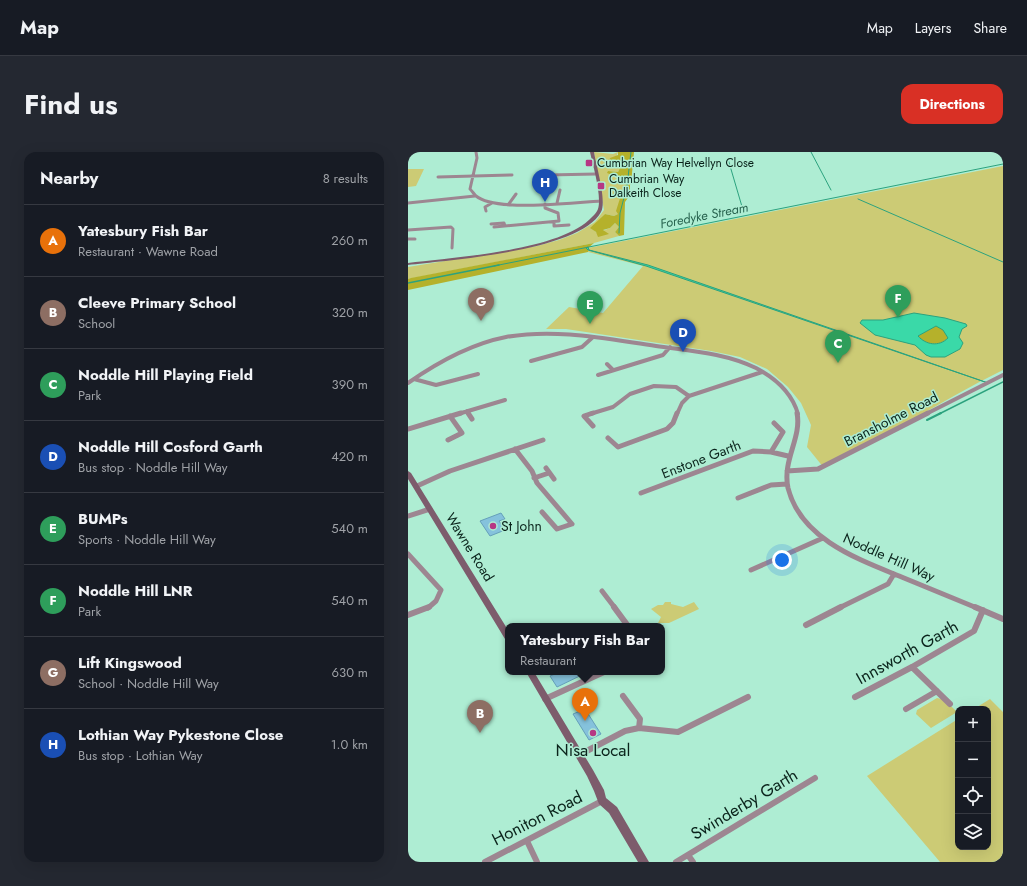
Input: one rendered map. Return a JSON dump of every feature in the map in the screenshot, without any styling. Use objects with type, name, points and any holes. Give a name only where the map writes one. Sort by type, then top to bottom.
[{"type":"street","points":[[475,196],[470,189],[476,152]]},
{"type":"street","points":[[408,265],[528,247],[566,236],[579,230],[596,217],[600,211],[600,201],[592,152]]},
{"type":"street","points":[[547,175],[596,174]]},
{"type":"street","points":[[438,177],[512,175]]},
{"type":"street","points":[[557,203],[560,190]]},
{"type":"street","points":[[508,205],[516,194]]},
{"type":"street","points":[[408,203],[475,196],[492,202],[508,205],[600,201]]},
{"type":"street","points":[[486,211],[485,206],[492,202]]},
{"type":"street","points":[[494,227],[559,221],[558,213],[545,208],[545,204]]},
{"type":"street","points":[[554,222],[554,226],[569,225]]},
{"type":"street","points":[[491,224],[504,223],[505,226]]},
{"type":"street","points":[[408,230],[451,227],[453,229],[452,248]]},
{"type":"street","points":[[408,240],[415,239]]},
{"type":"street","name":"Noddle Hill Way","points":[[408,383],[446,357],[491,340],[524,334],[553,334],[594,337],[710,353],[738,360],[762,372],[786,391],[795,406],[798,424],[795,439],[788,456],[787,484],[792,499],[809,525],[838,550],[1003,619]]},
{"type":"street","points":[[531,362],[582,347],[594,337]]},
{"type":"street","points":[[598,374],[663,355],[670,348]]},
{"type":"street","points":[[607,364],[613,370]]},
{"type":"street","points":[[608,438],[618,447],[667,430],[671,426],[680,404],[689,396],[762,372]]},
{"type":"street","points":[[414,379],[436,385],[478,374]]},
{"type":"street","name":"Bransholme Road","points":[[787,471],[818,469],[1003,375]]},
{"type":"street","points":[[593,426],[584,416],[613,407],[630,394],[654,386],[676,387],[689,396]]},
{"type":"street","points":[[408,429],[504,400]]},
{"type":"street","points":[[467,411],[472,419]]},
{"type":"street","points":[[448,440],[462,433],[450,416]]},
{"type":"street","points":[[771,452],[783,432],[774,423]]},
{"type":"street","points":[[417,486],[450,471],[543,440]]},
{"type":"street","points":[[515,449],[532,471],[537,483],[572,524],[557,529],[542,512]]},
{"type":"street","name":"Enstone Garth","points":[[641,493],[752,451],[771,452],[788,456]]},
{"type":"street","points":[[546,468],[554,479]]},
{"type":"street","name":"Wawne Road","points":[[408,473],[505,631]]},
{"type":"street","points":[[534,478],[549,473]]},
{"type":"street","points":[[738,498],[771,485],[787,484]]},
{"type":"street","points":[[408,516],[430,509]]},
{"type":"street","points":[[751,570],[823,538]]},
{"type":"street","points":[[408,554],[441,590],[438,600],[431,608],[408,616]]},
{"type":"street","points":[[806,625],[888,584],[894,574]]},
{"type":"street","points":[[602,591],[626,623]]},
{"type":"street","name":"Innsworth Garth","points":[[855,697],[912,667],[974,631],[983,610]]},
{"type":"street","points":[[912,667],[950,704]]},
{"type":"street","points":[[532,675],[599,790],[602,801],[613,810],[644,862]]},
{"type":"street","points":[[545,699],[597,675]]},
{"type":"street","points":[[906,709],[937,691]]},
{"type":"street","points":[[623,696],[640,719],[639,728]]},
{"type":"street","points":[[579,755],[625,731],[639,728],[678,732],[748,697]]},
{"type":"street","name":"Swinderby Garth","points":[[676,862],[690,859],[815,778]]},
{"type":"street","name":"Honiton Road","points":[[485,862],[602,801]]},
{"type":"street","points":[[527,841],[537,862]]},
{"type":"shaded area","points":[[594,152],[613,154],[618,152],[614,164],[621,166],[618,172],[608,171],[627,176],[624,183],[631,184],[625,189],[621,197],[618,214],[614,216],[605,214],[591,228],[597,233],[610,228],[615,223],[619,227],[615,232],[619,236],[594,243],[408,279],[408,267],[537,246],[577,233],[595,222],[604,210]]},
{"type":"shaded area","points":[[618,152],[634,152],[631,184],[624,184],[626,176],[618,177],[607,173],[608,171],[618,172],[621,166],[609,161],[610,158],[618,155]]},
{"type":"shaded area","points":[[1003,166],[1003,370],[824,468],[807,447],[811,425],[801,403],[788,387],[767,369],[740,357],[711,351],[566,329],[546,329],[569,307],[603,313],[643,266],[588,252],[588,248]]},
{"type":"shaded area","points":[[408,169],[424,169],[416,186],[408,187]]},
{"type":"shaded area","points":[[630,185],[630,195],[625,202],[624,235],[619,236],[615,232],[619,227],[615,223],[610,228],[603,230],[609,234],[598,237],[596,232],[590,228],[605,214],[614,216],[618,214],[616,211],[621,195],[624,192],[623,186]]},
{"type":"shaded area","points":[[594,243],[588,248],[588,252],[408,290],[408,279],[411,278]]},
{"type":"shaded area","points":[[588,247],[589,250],[648,265],[988,383],[646,266],[588,250],[586,248]]},
{"type":"shaded area","points":[[914,313],[945,318],[966,324],[967,326],[962,329],[959,337],[963,343],[960,349],[945,357],[931,357],[926,355],[915,345],[875,335],[860,323],[862,320],[883,320]],"holes":[[[936,326],[943,330],[948,338],[937,344],[929,343],[918,336]]]},
{"type":"shaded area","points":[[936,326],[942,329],[948,338],[941,343],[929,343],[918,336]]},
{"type":"shaded area","points":[[665,602],[671,602],[671,604],[683,607],[694,602],[699,609],[669,623],[658,623],[661,617],[651,609],[658,605],[663,605]]},
{"type":"shaded area","points":[[937,698],[945,700],[955,710],[955,713],[931,728],[916,714],[917,710]]},
{"type":"shaded area","points":[[990,699],[1003,712],[1003,862],[940,862],[867,776],[955,721],[955,850],[991,850],[991,706],[979,706]]},
{"type":"building","name":"St John","points":[[501,513],[505,519],[499,521],[505,530],[490,536],[480,521]]},
{"type":"building","points":[[552,675],[582,675],[557,687],[550,676]]},
{"type":"building","points":[[585,709],[601,734],[589,740],[573,714]]},
{"type":"waterway","points":[[619,233],[620,213],[627,186],[631,152]]},
{"type":"waterway","points":[[811,152],[831,190]]},
{"type":"waterway","points":[[728,159],[743,210]]},
{"type":"waterway","name":"Foredyke Stream","points":[[498,265],[1003,164]]},
{"type":"waterway","points":[[858,199],[1003,262]]},
{"type":"waterway","name":"Foredyke Stream","points":[[408,283],[498,265]]},
{"type":"waterway","name":"Foredyke Stream","points":[[494,266],[498,265]]},
{"type":"waterway","points":[[927,420],[1003,382]]},
{"type":"place","name":"Cumbrian Way Helvellyn Close","points":[[589,163]]},
{"type":"place","name":"Cumbrian Way Dalkeith Close","points":[[601,186]]},
{"type":"place","name":"Lothian Way Pykestone Close","points":[[545,202]]},
{"type":"place","name":"Noddle Hill LNR","points":[[898,318]]},
{"type":"place","name":"Lift Kingswood","points":[[481,321]]},
{"type":"place","name":"BUMPs","points":[[590,324]]},
{"type":"place","name":"Noddle Hill Cosford Garth","points":[[683,352]]},
{"type":"place","name":"Noddle Hill Playing Field","points":[[838,363]]},
{"type":"place","name":"St John","points":[[493,526]]},
{"type":"place","name":"Yatesbury Fish Bar","points":[[585,721]]},
{"type":"place","name":"Cleeve Primary School","points":[[480,733]]},
{"type":"place","name":"Nisa Local","points":[[593,733]]}]
